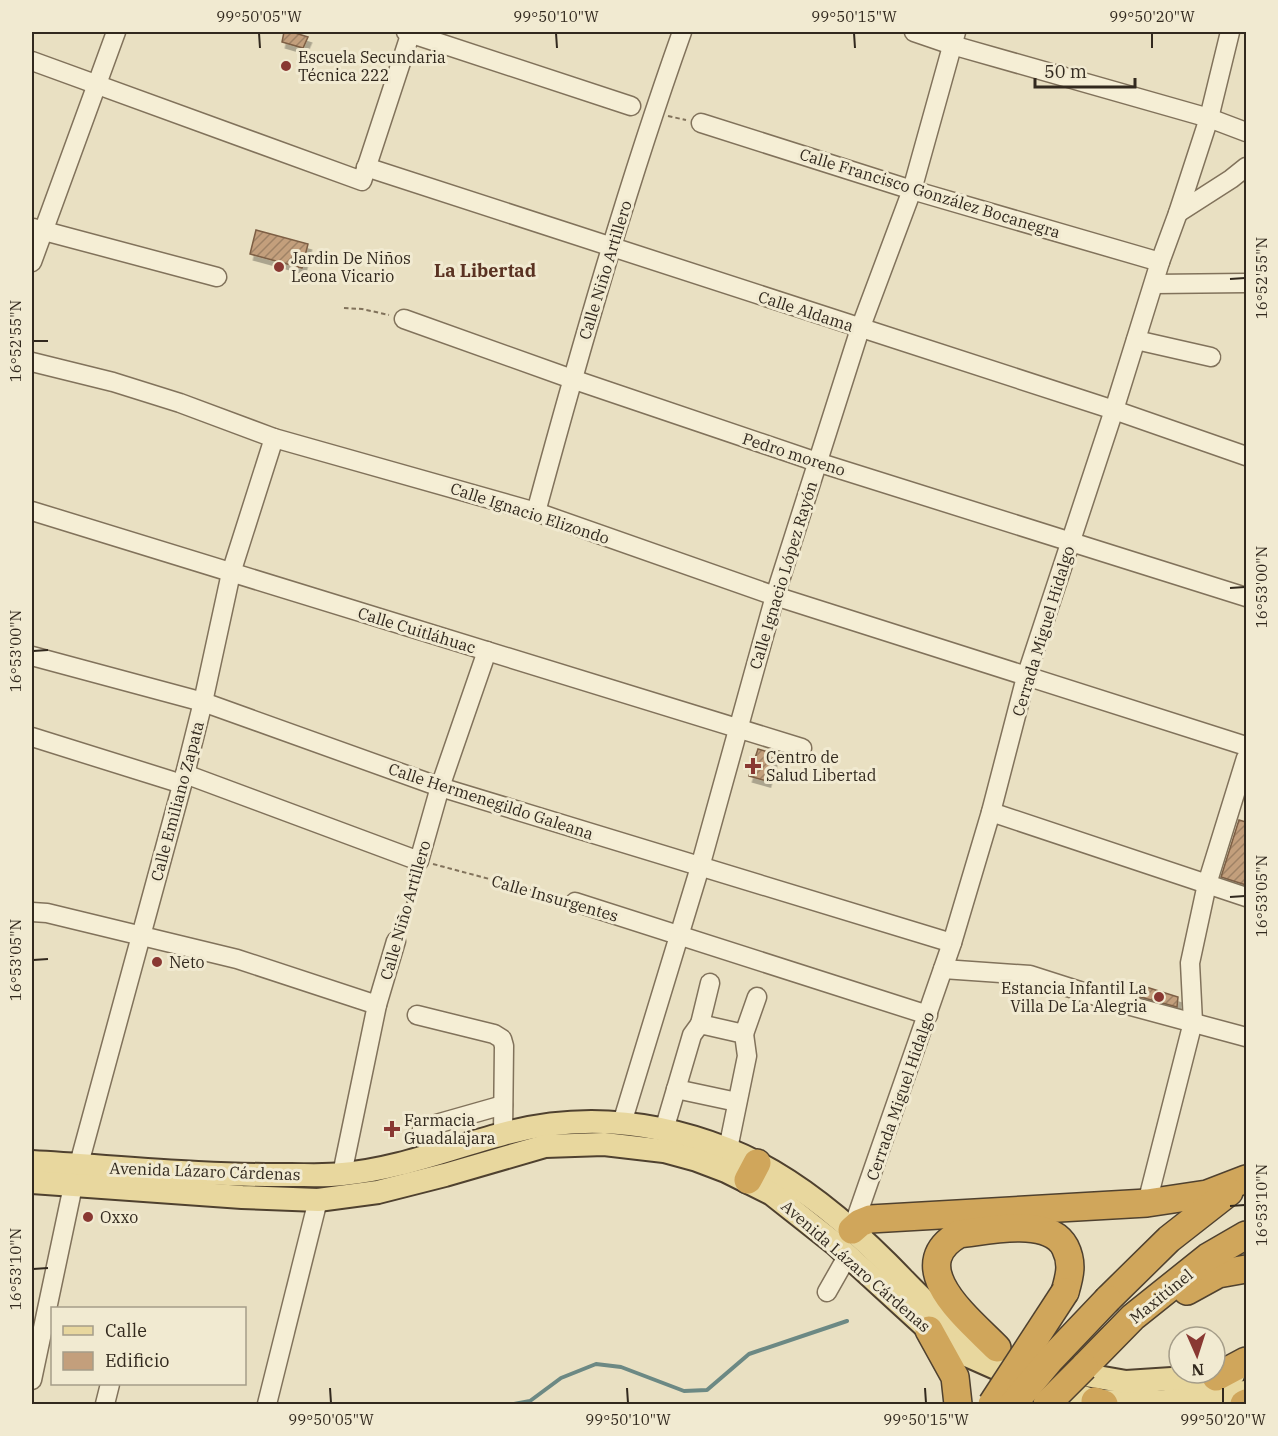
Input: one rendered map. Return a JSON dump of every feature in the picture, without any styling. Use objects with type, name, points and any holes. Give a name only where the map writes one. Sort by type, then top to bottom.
[{"type":"highway","points":[[850,1243],[860,1223],[870,1219],[1147,1203],[1207,1194],[1246,1179]]},
{"type":"highway","points":[[1013,1404],[1049,1361],[1169,1239],[1246,1179]]},
{"type":"highway","points":[[992,1404],[1065,1292],[1071,1273],[1070,1258],[1062,1243],[1051,1232],[1032,1227],[959,1234],[951,1239],[941,1251],[937,1266],[940,1281],[948,1299],[1007,1359]]},
{"type":"highway","name":"Maxitúnel","points":[[1052,1401],[1133,1317],[1208,1257],[1246,1235]]},
{"type":"highway","points":[[1084,1366],[1106,1359],[1120,1351],[1167,1307],[1194,1286],[1218,1274],[1246,1269]]},
{"type":"highway","points":[[929,1330],[954,1377],[958,1404]]},
{"type":"highway","points":[[1227,1372],[1246,1362]]},
{"type":"main road","name":"Avenida Lázaro Cárdenas","points":[[32,1182],[77,1175],[342,1174],[382,1169],[502,1134],[569,1121],[622,1123],[664,1130],[728,1149],[752,1172]]},
{"type":"main road","name":"Avenida Lázaro Cárdenas","points":[[32,1162],[77,1175],[242,1197],[318,1200],[378,1192],[545,1146],[603,1144],[664,1151],[752,1172],[809,1196],[929,1330],[962,1353],[1007,1359]]},
{"type":"main road","name":"Avenida Lázaro Cárdenas","points":[[850,1243],[936,1314],[1007,1359]]},
{"type":"main road","points":[[1007,1359],[1126,1382],[1167,1380]]},
{"type":"main road","points":[[1007,1359],[1099,1403],[1158,1402],[1246,1392]]},
{"type":"main road","points":[[1227,1376],[1246,1373]]},
{"type":"street","points":[[32,262],[37,230],[116,32]]},
{"type":"street","points":[[364,174],[409,32],[631,106]]},
{"type":"street","name":"Calle Niño Artillero","points":[[536,512],[611,247],[653,112],[682,32]]},
{"type":"street","points":[[914,32],[954,38],[1209,118],[1246,132]]},
{"type":"street","name":"Cerrada Miguel Hidalgo","points":[[827,1292],[850,1243],[952,944],[991,812],[1026,676],[1209,118],[1230,32]]},
{"type":"street","name":"Calle Ignacio López Rayón","points":[[622,1123],[700,867],[775,596],[860,329],[912,190],[954,38]]},
{"type":"street","name":"Calle Aldama","points":[[32,61],[364,174],[611,247],[1114,410],[1246,456]]},
{"type":"street","name":"Calle Francisco González Bocanegra","points":[[701,123],[912,190],[1160,262]]},
{"type":"street","points":[[1178,213],[1246,167]]},
{"type":"street","points":[[37,230],[217,277]]},
{"type":"street","points":[[1154,284],[1246,283]]},
{"type":"street","name":"Pedro moreno","points":[[404,319],[817,462],[1246,597]]},
{"type":"street","points":[[1136,340],[1211,357]]},
{"type":"street","name":"Calle Ignacio Elizondo","points":[[32,362],[124,386],[200,410],[274,438],[536,512],[775,596],[1246,746]]},
{"type":"street","name":"Calle Emiliano Zapata","points":[[52,1307],[77,1175],[184,779],[231,573],[274,438]]},
{"type":"street","name":"Calle Cuitláhuac","points":[[32,511],[802,748]]},
{"type":"street","name":"Calle Niño Artillero","points":[[419,861],[440,787],[488,651]]},
{"type":"street","name":"Calle Hermenegildo Galeana","points":[[32,656],[203,702],[440,787],[952,944]]},
{"type":"street","points":[[32,737],[184,779],[419,861]]},
{"type":"street","points":[[1147,1203],[1193,1022],[1190,963],[1207,884],[1246,758]]},
{"type":"street","points":[[991,812],[1246,897]]},
{"type":"street","name":"Calle Insurgentes","points":[[575,902],[928,1015]]},
{"type":"street","points":[[32,912],[47,913],[237,959],[377,1005]]},
{"type":"street","name":"Calle Niño Artillero","points":[[342,1174],[377,1005],[396,941]]},
{"type":"street","points":[[943,969],[1030,975],[1105,999],[1246,1037]]},
{"type":"street","points":[[664,1130],[692,1035],[700,1024],[710,983]]},
{"type":"street","points":[[728,1149],[747,1056],[744,1034],[757,997]]},
{"type":"street","points":[[417,1015],[494,1034],[502,1039],[504,1046],[502,1134]]},
{"type":"street","points":[[700,1024],[744,1034]]},
{"type":"street","points":[[676,1089],[737,1102]]},
{"type":"street","points":[[423,1128],[503,1105]]},
{"type":"street","points":[[267,1404],[318,1200]]},
{"type":"street","name":"Calle Emiliano Zapata","points":[[32,1380],[47,1335],[51,1314]]},
{"type":"street","points":[[105,1404],[110,1385]]},
{"type":"path","points":[[344,308],[362,309],[404,319]]},
{"type":"path","name":"Calle Insurgentes","points":[[419,861],[575,902]]},
{"type":"path","name":"Calle Niño Artillero","points":[[396,941],[419,861]]},
{"type":"building","points":[[284,32],[308,37],[303,48],[282,42]]},
{"type":"building","points":[[256,230],[308,244],[302,268],[250,254]]},
{"type":"building","points":[[758,749],[775,754],[767,781],[749,776]]},
{"type":"building","points":[[1239,820],[1246,822],[1246,885],[1221,877]]},
{"type":"building","name":"Estancia Infantil La Villa De La Alegria","points":[[1143,986],[1178,997],[1177,1007],[1140,997]]},
{"type":"waterway","points":[[514,1404],[530,1401],[561,1378],[596,1364],[621,1367],[684,1391],[707,1390],[749,1354],[847,1321]]},
{"type":"place","name":"Escuela Secundaria Técnica 222","points":[[286,66]]},
{"type":"place","name":"Jardin De Niños Leona Vicario","points":[[279,267]]},
{"type":"place","name":"Centro de Salud Libertad","points":[[753,766]]},
{"type":"place","name":"Neto","points":[[157,962]]},
{"type":"place","name":"Estancia Infantil La Villa De La Alegria","points":[[1159,997]]},
{"type":"place","name":"Farmacia Guadalajara","points":[[392,1129]]},
{"type":"place","name":"Oxxo","points":[[88,1217]]},
{"type":"district","name":"La Libertad","points":[[485,271]]}]
